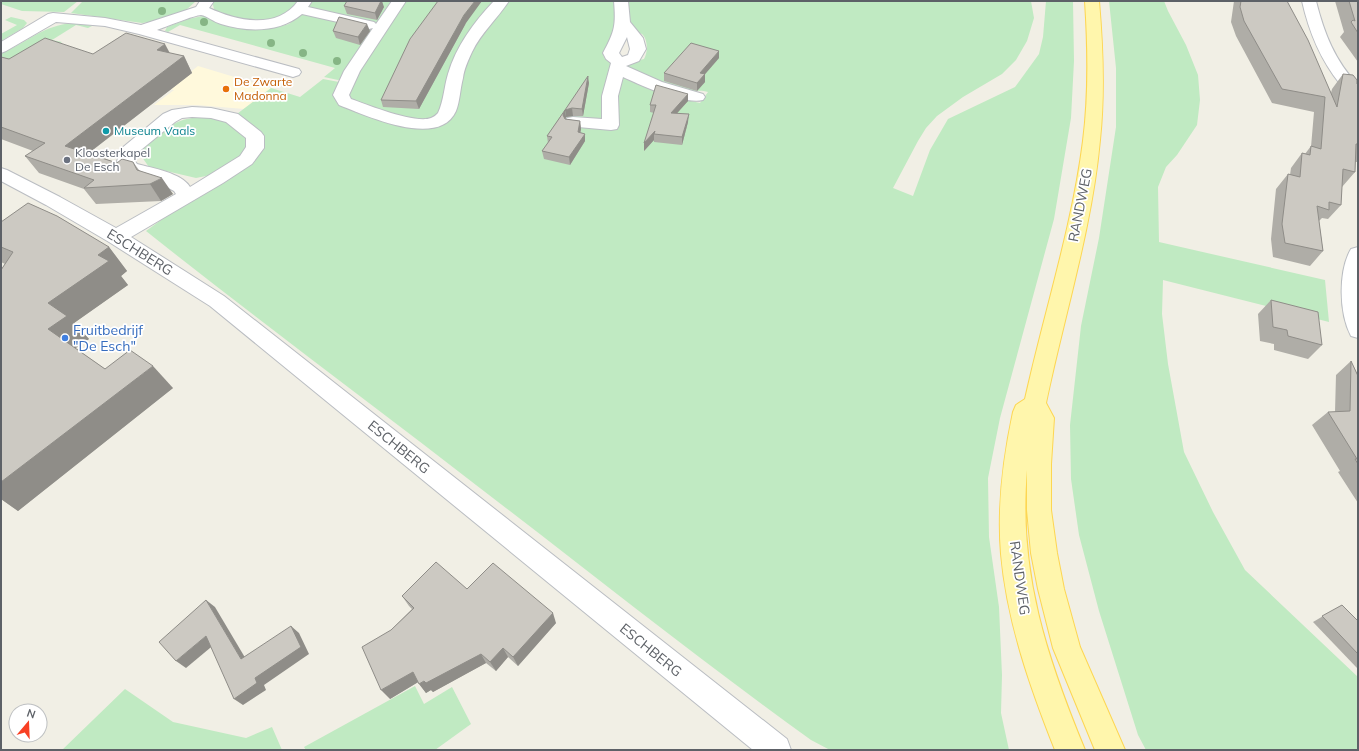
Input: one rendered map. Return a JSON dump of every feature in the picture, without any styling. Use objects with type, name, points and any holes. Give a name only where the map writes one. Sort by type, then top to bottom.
[{"type":"main road","name":"RANDWEG","points":[[1070,750],[1052,706],[1036,656],[1021,600],[1016,568],[1013,520],[1015,462],[1024,412],[1035,404],[1073,242],[1089,162],[1094,117],[1095,78],[1092,1]]},
{"type":"main road","name":"RANDWEG","points":[[1035,404],[1043,418],[1039,458],[1039,503],[1044,553],[1051,589],[1067,648],[1110,750]]},
{"type":"street","points":[[399,1],[380,27],[349,76],[342,89],[342,98],[345,102],[373,112],[407,122],[426,125],[439,120],[446,114],[464,52],[479,26],[502,1]]},
{"type":"street","points":[[621,1],[623,23],[620,36],[611,56],[619,65],[643,80],[697,97]]},
{"type":"street","points":[[1309,1],[1322,45],[1333,66],[1358,95]]},
{"type":"street","points":[[142,30],[204,6],[230,22],[250,25],[279,21],[293,15],[302,5],[380,27]]},
{"type":"street","points":[[1,48],[52,17],[104,22],[142,30],[292,72]]},
{"type":"street","points":[[573,122],[612,125],[610,96],[619,65],[634,58],[638,48],[635,38],[623,23]]},
{"type":"street","points":[[116,237],[186,196],[246,160],[255,148],[255,136],[232,118],[211,112],[178,114],[169,118],[128,152],[126,161],[130,168],[158,175],[181,186],[186,196]]},
{"type":"street","name":"ESCHBERG","points":[[1,174],[53,200],[116,237],[223,306],[776,750]]},
{"type":"street","points":[[1358,254],[1354,266],[1351,290],[1358,330]]},
{"type":"shaded area","points":[[198,66],[271,88],[244,109],[197,105],[154,105],[174,90],[169,89]]},
{"type":"green space","points":[[1,1],[78,1],[64,12],[22,11],[1,4]]},
{"type":"green space","points":[[83,1],[196,1],[185,11],[162,20],[142,23],[71,13]]},
{"type":"green space","points":[[212,1],[299,1],[290,12],[264,22],[229,18],[214,9]]},
{"type":"green space","points":[[310,1],[396,1],[381,21],[373,23],[309,8]]},
{"type":"green space","points":[[403,1],[498,1],[482,18],[439,116],[419,121],[350,101],[346,89]]},
{"type":"green space","points":[[506,1],[616,1],[617,23],[603,55],[605,59],[613,63],[610,130],[616,129],[615,109],[620,75],[700,103],[708,92],[683,91],[663,84],[627,67],[635,61],[644,59],[647,46],[644,36],[634,30],[627,11],[626,1],[1031,1],[1034,18],[1027,41],[1016,60],[1002,74],[963,97],[937,116],[926,128],[918,141],[893,188],[913,196],[930,150],[948,119],[1015,87],[1039,54],[1043,37],[1046,1],[1073,1],[1074,61],[1071,118],[1054,219],[1000,418],[988,478],[989,537],[999,607],[1002,675],[1001,713],[1009,750],[830,750],[811,740],[684,646],[146,231],[187,201],[211,175],[196,178],[149,167],[140,152],[174,124],[194,118],[229,120],[271,88],[300,97],[323,79],[339,82],[337,94],[422,127],[459,101],[461,89],[457,86],[466,56],[472,53],[478,41]]},
{"type":"green space","points":[[1109,1],[1164,1],[1186,45],[1198,75],[1200,100],[1197,125],[1177,155],[1166,167],[1158,187],[1159,242],[1325,280],[1329,322],[1163,280],[1162,314],[1168,364],[1184,452],[1213,512],[1245,570],[1358,677],[1358,750],[1146,750],[1138,735],[1099,611],[1079,535],[1071,479],[1070,425],[1081,326],[1099,238],[1116,127],[1116,68]]},
{"type":"green space","points":[[302,13],[374,29],[344,79],[338,80],[324,77],[335,68],[180,25],[168,32],[165,31],[167,27],[188,19],[203,16],[278,27],[289,24]]},
{"type":"green space","points":[[11,17],[24,20],[27,23],[23,28],[1,41],[1,34],[17,25],[5,20]]},
{"type":"green space","points":[[73,23],[92,26],[88,28],[76,25],[52,40],[62,42],[53,50],[1,61],[1,53],[53,27]]},
{"type":"green space","points":[[415,686],[424,704],[452,687],[471,724],[435,750],[306,750],[304,747]]},
{"type":"green space","points":[[125,689],[173,722],[246,738],[272,727],[282,750],[62,750]]},
{"type":"building","points":[[347,1],[381,1],[375,13],[344,6]]},
{"type":"building","points":[[438,1],[475,1],[464,15],[416,101],[381,100],[410,39]]},
{"type":"building","points":[[1241,1],[1287,1],[1308,40],[1337,107],[1343,74],[1353,75],[1357,80],[1358,144],[1356,144],[1355,172],[1343,169],[1341,205],[1329,202],[1329,210],[1317,206],[1323,251],[1285,243],[1282,224],[1288,174],[1300,177],[1302,153],[1310,155],[1311,146],[1321,149],[1325,97],[1282,89],[1244,21],[1240,7]]},
{"type":"building","points":[[1349,1],[1358,1],[1358,33],[1351,22],[1353,20],[1355,21]]},
{"type":"building","points":[[339,17],[367,24],[358,37],[333,31]]},
{"type":"building","points":[[126,33],[165,44],[157,50],[184,56],[65,146],[117,163],[122,159],[133,162],[137,170],[162,178],[150,184],[84,188],[94,180],[25,156],[45,143],[1,127],[1,57],[9,59],[45,38],[93,54]]},
{"type":"building","points":[[691,43],[719,51],[700,73],[705,74],[697,83],[664,73]]},
{"type":"building","points":[[588,76],[582,109],[572,108],[565,110]]},
{"type":"building","points":[[656,85],[688,94],[671,113],[689,114],[682,137],[654,134],[655,131],[644,143],[656,105],[650,105]]},
{"type":"building","points":[[565,110],[563,115],[565,119],[580,121],[578,132],[585,134],[569,157],[542,151],[552,137],[547,136]]},
{"type":"building","points":[[28,203],[57,216],[109,247],[98,255],[109,261],[48,303],[67,316],[48,329],[105,369],[130,350],[153,366],[1,482],[1,270],[13,252],[1,247],[1,222]]},
{"type":"building","points":[[1271,300],[1318,312],[1322,345],[1288,336],[1287,330],[1273,327]]},
{"type":"building","points":[[1351,361],[1358,376],[1358,464],[1355,459],[1357,459],[1328,412],[1350,411]]},
{"type":"building","points":[[436,562],[467,589],[493,563],[553,613],[513,657],[503,648],[490,662],[481,654],[426,683],[424,681],[419,684],[413,672],[381,690],[362,647],[391,630],[414,608],[402,596]]},
{"type":"building","points":[[206,600],[241,659],[291,626],[301,647],[255,678],[257,683],[234,699],[206,636],[176,661],[159,642]]},
{"type":"building","points":[[1342,605],[1358,621],[1358,654],[1322,616]]},
{"type":"place","name":"De Zwarte Madonna","points":[[226,89]]},
{"type":"place","name":"Museum Vaals","points":[[106,131]]},
{"type":"place","name":"Kloosterkapel De Esch","points":[[67,160]]},
{"type":"place","name":"Fruitbedrijf \"De Esch\"","points":[[65,338]]}]
